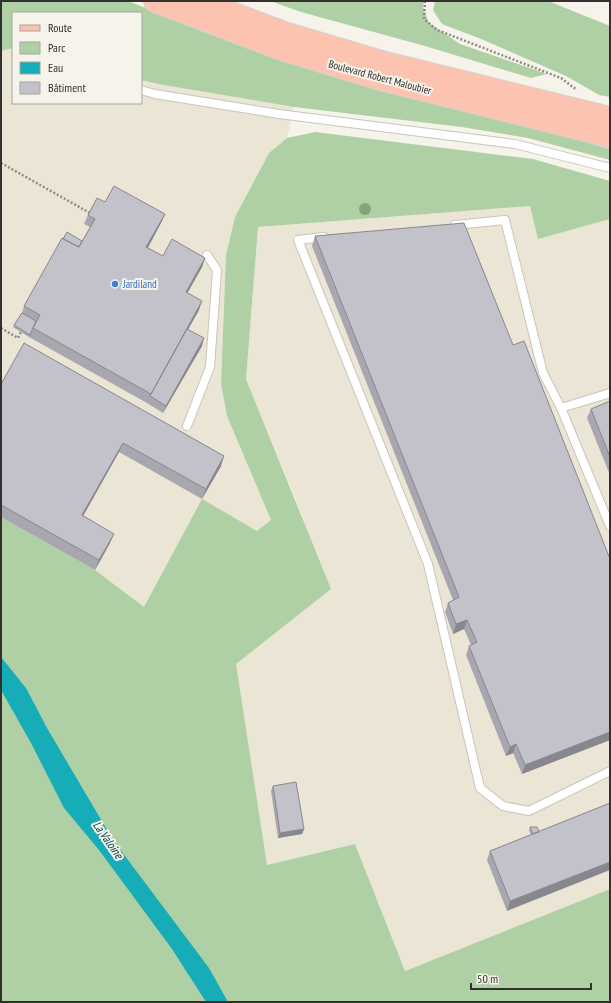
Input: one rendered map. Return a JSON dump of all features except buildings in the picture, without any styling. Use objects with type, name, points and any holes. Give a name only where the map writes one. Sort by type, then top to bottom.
[{"type":"main road","name":"Boulevard Robert Maloubier","points":[[155,1],[279,48],[377,78],[610,136]]},
{"type":"main road","name":"Boulevard Robert Maloubier","points":[[200,1],[284,33],[384,63],[610,118]]},
{"type":"lane","points":[[142,90],[154,94],[279,114],[515,144],[610,168]]},
{"type":"lane","points":[[449,225],[505,220],[544,373],[561,408],[610,526]]},
{"type":"lane","points":[[330,236],[298,240],[428,564],[480,788],[503,806],[528,811],[610,771]]},
{"type":"lane","points":[[187,426],[210,367],[217,270],[207,255]]},
{"type":"lane","points":[[561,408],[610,393]]},
{"type":"path","points":[[425,1],[424,19],[437,30],[561,78],[578,90]]},
{"type":"path","points":[[1,163],[90,213]]},
{"type":"path","points":[[1,328],[18,338],[21,332]]},
{"type":"shaded area","points":[[12,48],[12,104],[142,104],[142,80],[294,107],[287,138],[269,153],[235,217],[226,255],[221,384],[227,416],[271,520],[303,517],[246,379],[258,227],[530,206],[539,238],[610,219],[610,889],[405,971],[355,844],[266,865],[236,664],[1,534],[1,51]]},
{"type":"green space","points":[[1,1],[128,1],[243,47],[342,78],[510,120],[610,149],[610,160],[528,138],[462,127],[294,107],[142,80],[142,12],[12,12],[12,48],[1,51]]},
{"type":"green space","points":[[270,1],[424,1],[423,7],[429,23],[460,44],[547,74],[531,78],[425,46],[301,12]]},
{"type":"green space","points":[[435,1],[548,1],[610,26],[610,97],[599,95],[566,76],[481,39],[442,24],[433,10]]},
{"type":"green space","points":[[315,132],[533,159],[610,181],[610,219],[538,239],[530,206],[258,227],[246,379],[331,589],[236,664],[267,865],[355,844],[405,971],[610,889],[610,1002],[1,1002],[1,517],[95,570],[144,607],[202,499],[257,531],[271,520],[227,416],[221,384],[226,255],[235,217],[269,153],[287,138]]},
{"type":"water","name":"La Valoine","points":[[1,657],[26,688],[47,728],[113,840],[209,968],[228,1002],[206,1002],[172,949],[99,850],[64,808],[31,743],[1,690]]},
{"type":"place","name":"Jardiland","points":[[115,284]]}]
